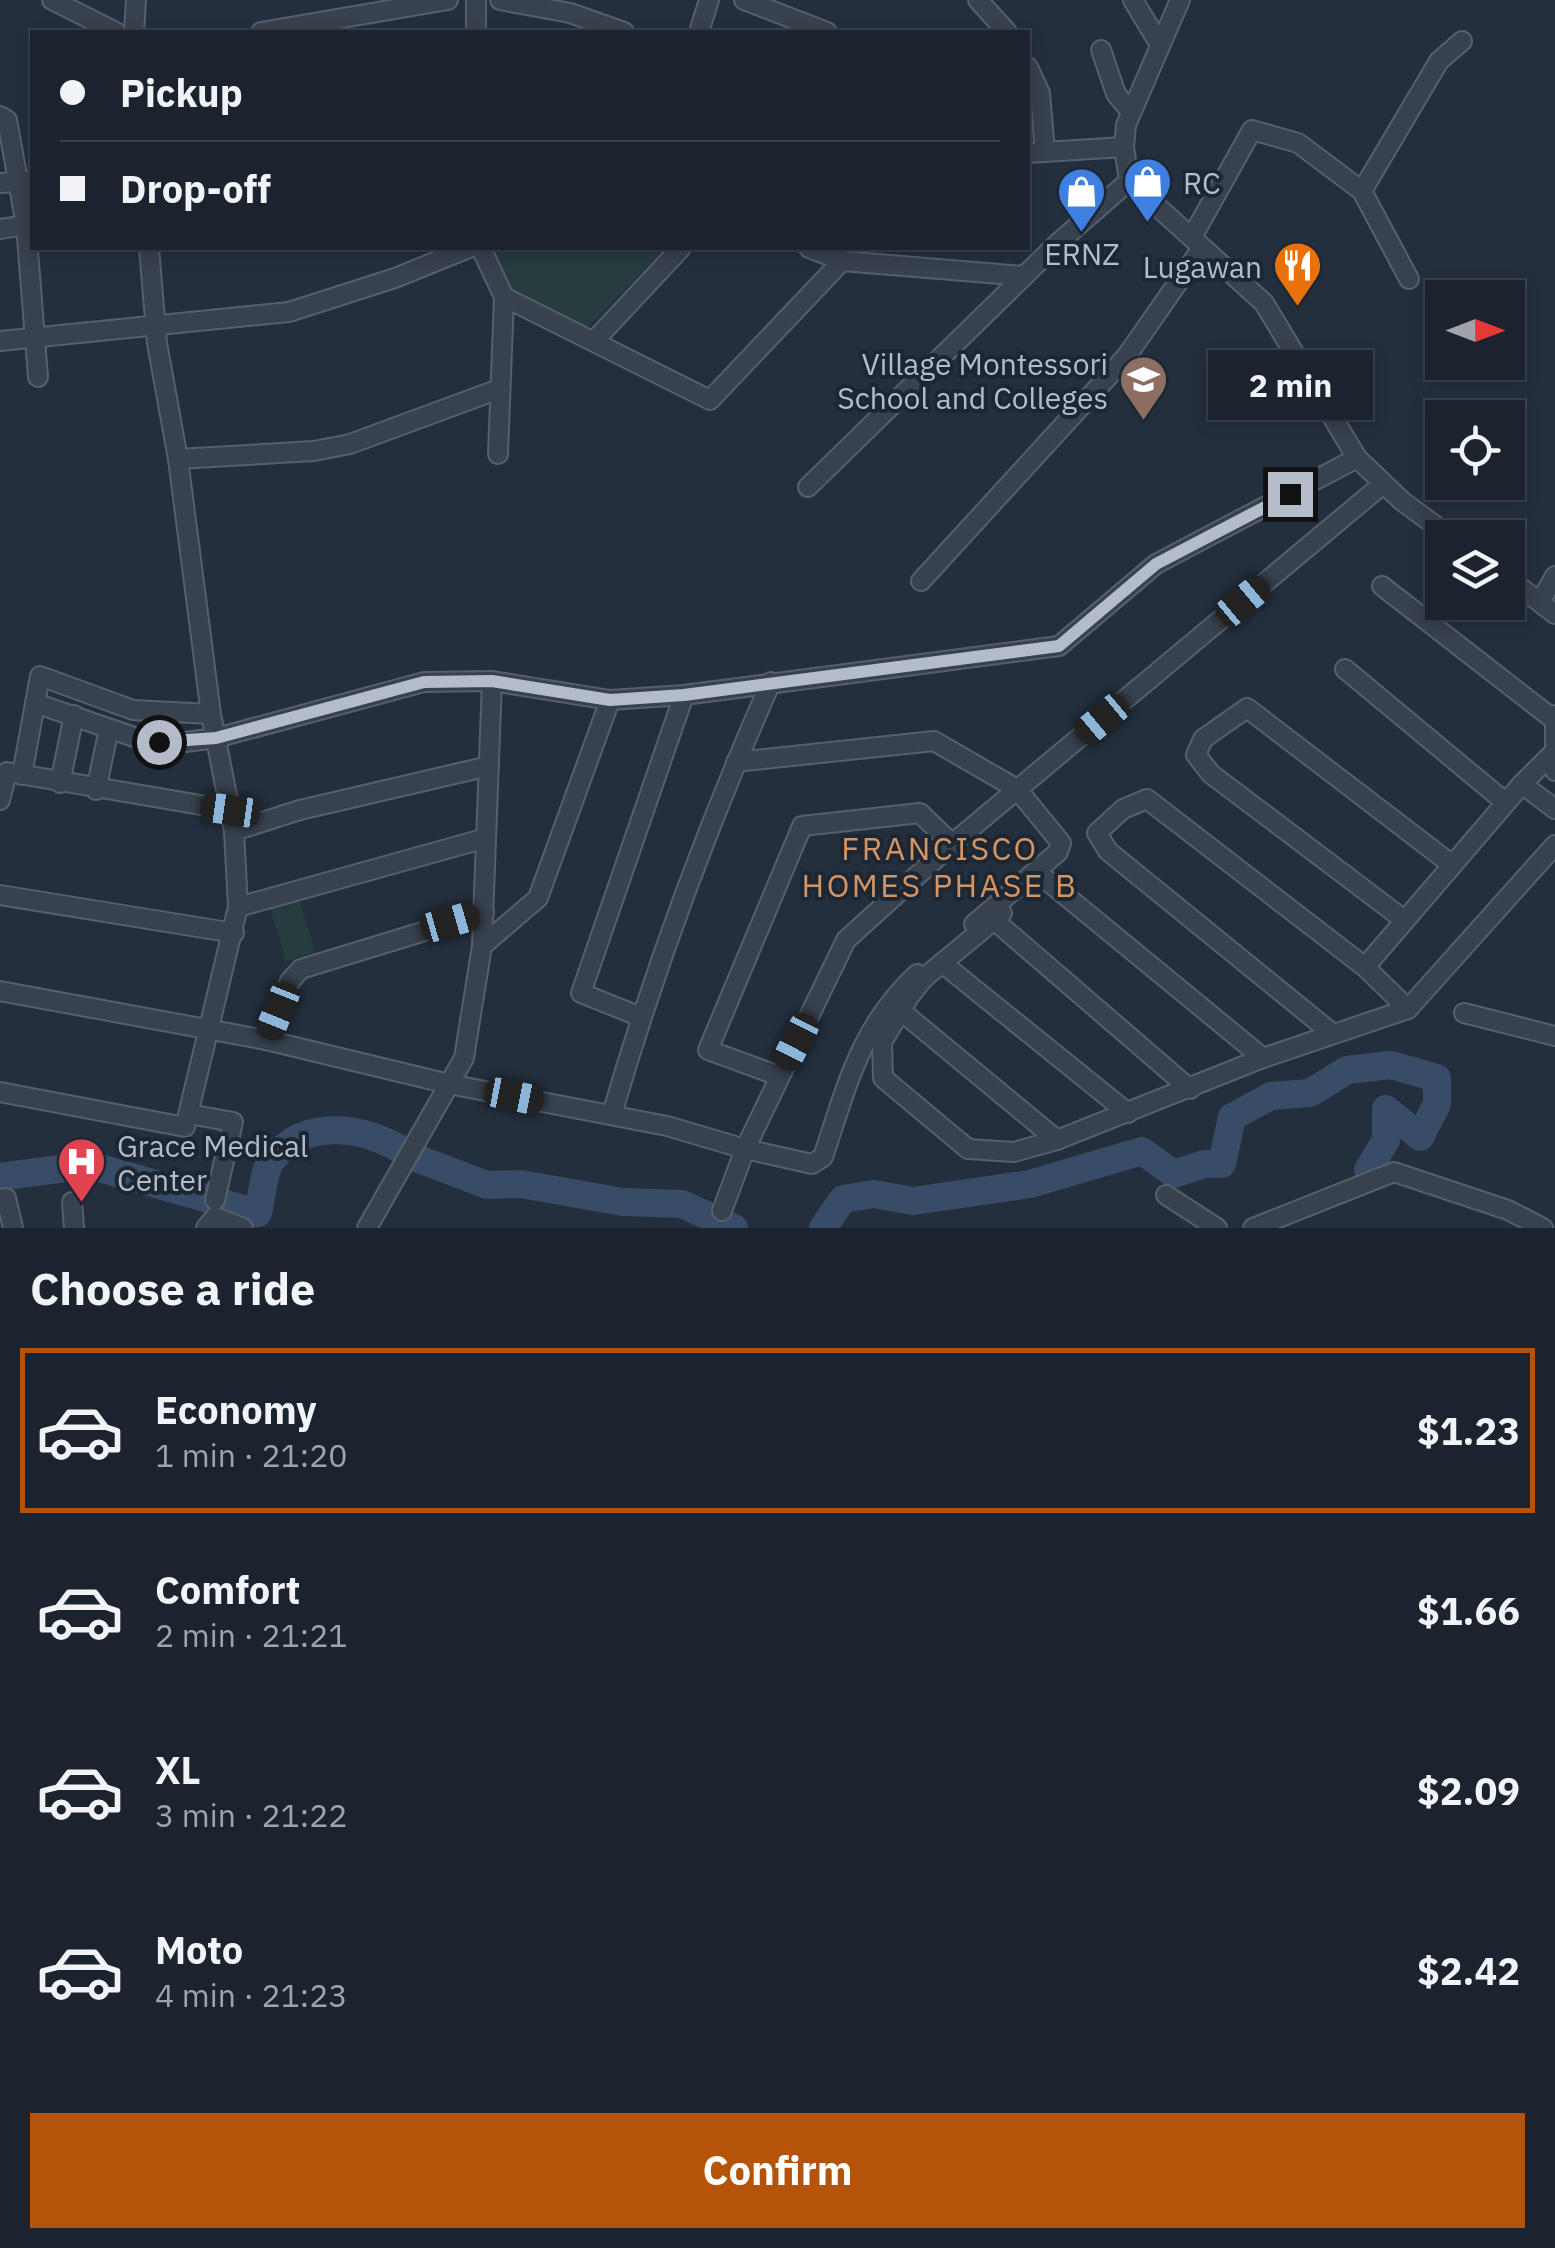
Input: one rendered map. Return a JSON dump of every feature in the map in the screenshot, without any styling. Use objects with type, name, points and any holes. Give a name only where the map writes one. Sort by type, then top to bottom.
[{"type":"street","points":[[52,0],[112,30]]},
{"type":"street","points":[[134,30],[136,0]]},
{"type":"street","points":[[272,30],[448,0]]},
{"type":"street","points":[[476,0],[476,30]]},
{"type":"street","points":[[500,0],[570,13],[618,30]]},
{"type":"street","points":[[700,30],[709,0]]},
{"type":"street","points":[[744,0],[822,30]]},
{"type":"street","points":[[978,0],[1005,30]]},
{"type":"street","points":[[1133,0],[1160,44]]},
{"type":"street","points":[[1180,0],[1131,112],[1124,148],[1130,181],[1264,303],[1357,458],[1382,484],[1429,520]]},
{"type":"street","points":[[1362,192],[1439,62],[1451,46],[1462,41]]},
{"type":"street","points":[[1101,50],[1116,94],[1131,112]]},
{"type":"street","points":[[1030,70],[1040,92],[1036,153],[1124,148]]},
{"type":"street","points":[[0,116],[7,120],[26,181],[38,376]]},
{"type":"street","points":[[922,581],[1126,357],[1197,243],[1252,130],[1298,143],[1362,192],[1408,279]]},
{"type":"street","points":[[0,183],[26,181]]},
{"type":"street","points":[[808,487],[1024,276],[1130,181]]},
{"type":"street","points":[[0,229],[26,225]]},
{"type":"street","points":[[0,1092],[185,1126],[234,932],[238,907],[234,831],[212,714],[156,324],[149,250]]},
{"type":"street","points":[[0,341],[289,312],[395,278],[464,250]]},
{"type":"street","points":[[482,250],[504,297],[498,454]]},
{"type":"street","points":[[594,342],[679,250]]},
{"type":"street","points":[[814,250],[842,260],[1024,276]]},
{"type":"street","points":[[504,297],[710,400],[842,260]]},
{"type":"street","points":[[178,459],[332,448],[498,389]]},
{"type":"street","points":[[35,703],[159,742],[216,738],[424,682],[492,681],[610,700],[684,695],[1059,646],[1156,564],[1357,458]]},
{"type":"street","points":[[722,1211],[745,1149],[846,940],[952,844],[1382,484]]},
{"type":"street","points":[[1525,591],[1548,608],[1555,576]]},
{"type":"street","points":[[1365,967],[1505,802],[1553,762],[1554,717],[1382,586]]},
{"type":"street","points":[[1345,668],[1505,802]]},
{"type":"street","points":[[22,775],[40,676],[133,710],[212,714]]},
{"type":"street","points":[[367,1228],[464,1058],[482,946],[492,681]]},
{"type":"street","points":[[612,1114],[640,1017],[736,762],[771,682]]},
{"type":"street","points":[[640,1017],[581,993],[684,695]]},
{"type":"street","points":[[482,946],[538,898],[610,700]]},
{"type":"street","points":[[1403,920],[1211,774],[1196,754],[1203,739],[1247,708],[1450,864]]},
{"type":"street","points":[[60,782],[74,715]]},
{"type":"street","points":[[96,790],[109,728]]},
{"type":"street","points":[[0,991],[266,1040],[449,1084],[612,1114],[745,1149],[818,1163],[860,1046],[885,1003],[1058,852],[1061,843],[1017,789],[934,741],[736,762]]},
{"type":"street","points":[[234,831],[300,810],[489,766]]},
{"type":"street","points":[[0,800],[7,772],[230,810]]},
{"type":"street","points":[[1522,784],[1555,810]]},
{"type":"street","points":[[1333,1034],[1108,851],[1097,833],[1124,808],[1147,799],[1365,967],[1408,1009]]},
{"type":"street","points":[[779,1076],[708,1050],[802,826],[920,814],[952,844]]},
{"type":"street","points":[[238,907],[486,838]]},
{"type":"street","points":[[1263,1058],[1044,878],[924,978],[882,1042],[883,1078],[944,1133],[968,1149],[999,1153],[1058,1140],[1263,1058],[1408,1009],[1555,845]]},
{"type":"street","points":[[0,895],[234,932]]},
{"type":"street","points":[[266,1040],[290,982],[302,969],[484,913]]},
{"type":"street","points":[[994,920],[1190,1089]]},
{"type":"street","points":[[942,963],[1128,1113]]},
{"type":"street","points":[[901,1011],[1058,1140]]},
{"type":"street","points":[[1464,1012],[1553,1029]]},
{"type":"street","points":[[189,1114],[233,1122],[215,1200]]},
{"type":"street","points":[[1253,1228],[1394,1172],[1508,1210],[1543,1228]]},
{"type":"street","points":[[1166,1195],[1217,1228]]},
{"type":"street","points":[[0,1199],[6,1198],[13,1228]]},
{"type":"street","points":[[72,1202],[74,1228]]},
{"type":"street","points":[[206,1228],[215,1217],[243,1228]]},
{"type":"green space","points":[[491,250],[664,250],[588,327],[505,291]]},
{"type":"green space","points":[[298,895],[315,952],[286,961],[269,904]]},
{"type":"waterway","points":[[823,1228],[843,1199],[874,1194],[913,1201],[1030,1184],[1142,1151],[1174,1174],[1204,1164],[1222,1164],[1232,1117],[1271,1096],[1310,1093],[1347,1070],[1391,1065],[1437,1078],[1437,1104],[1420,1137],[1386,1109],[1386,1140],[1368,1170]]},
{"type":"waterway","points":[[0,1177],[89,1165],[258,1213],[269,1165],[285,1146],[301,1137],[334,1130],[352,1132],[402,1150]]},
{"type":"waterway","points":[[416,1158],[487,1185],[521,1184],[623,1202],[682,1204],[734,1228]]},
{"type":"place","name":"RC","points":[[1148,224]]},
{"type":"place","name":"ERNZ","points":[[1082,234]]},
{"type":"place","name":"Lugawan","points":[[1297,308]]},
{"type":"place","name":"Village Montessori School and Colleges","points":[[1143,422]]},
{"type":"place","name":"Grace Medical Center","points":[[82,1204]]},
{"type":"district","name":"FRANCISCO HOMES PHASE B","points":[[940,866]]},
{"type":"route","points":[[159,742],[178,744],[216,738],[424,682],[492,681],[610,700],[684,695],[1059,646],[1156,564],[1290,494]]}]
